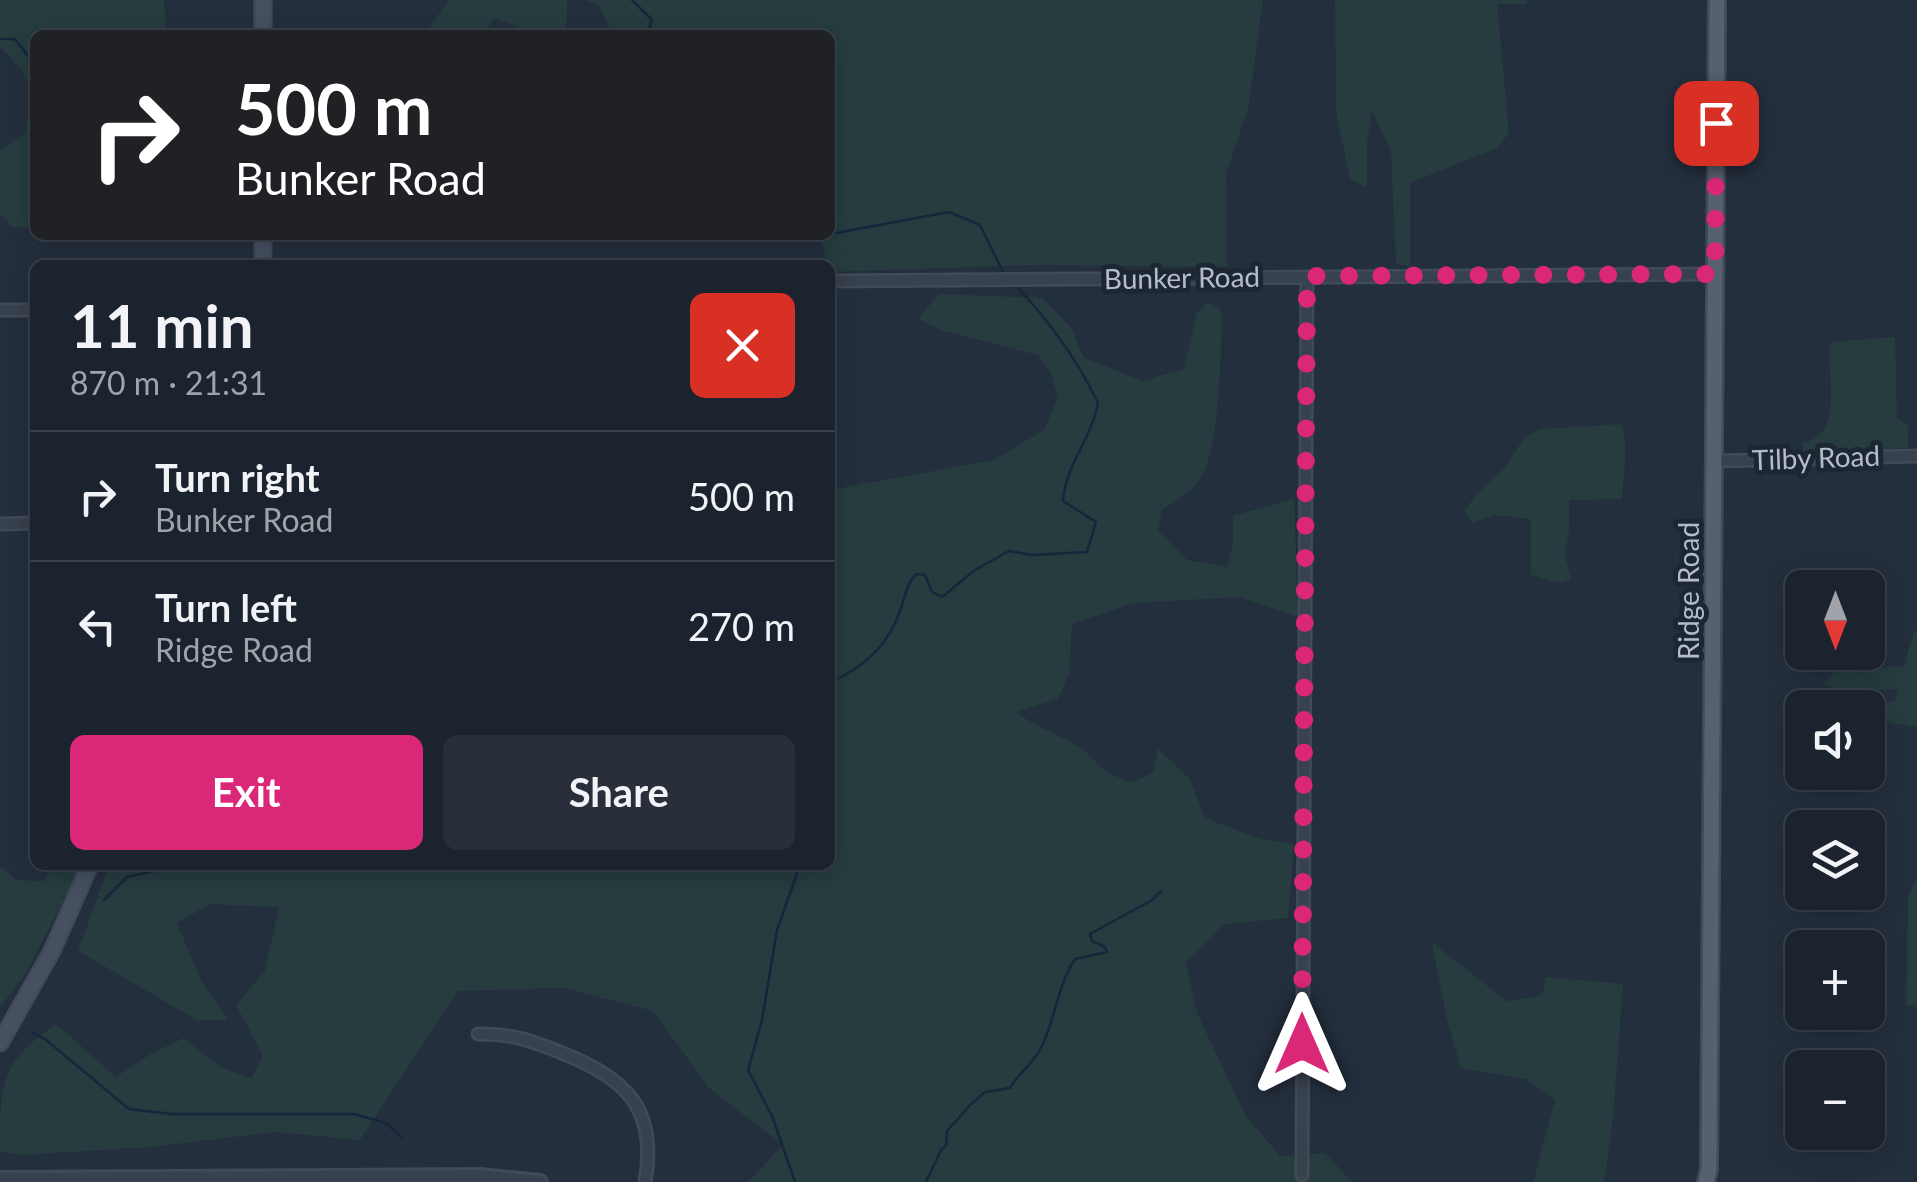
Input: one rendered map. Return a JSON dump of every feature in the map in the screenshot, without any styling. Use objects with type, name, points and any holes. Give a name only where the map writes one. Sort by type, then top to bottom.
[{"type":"main road","points":[[263,0],[263,30]]},
{"type":"main road","name":"Ridge Road","points":[[1706,1182],[1717,0]]},
{"type":"main road","points":[[0,1043],[52,951],[88,870]]},
{"type":"street","name":"Bunker Road","points":[[835,281],[1715,274]]},
{"type":"street","points":[[1302,1175],[1307,276]]},
{"type":"street","points":[[0,310],[30,310]]},
{"type":"street","name":"Tilby Road","points":[[1715,461],[1917,456]]},
{"type":"street","points":[[0,524],[30,524]]},
{"type":"street","points":[[478,1034],[514,1034],[609,1074],[628,1091],[647,1131],[650,1150],[645,1182]]},
{"type":"street","points":[[0,1179],[480,1176],[540,1182]]},
{"type":"green space","points":[[0,0],[164,0],[167,30],[30,30],[30,95],[25,77],[0,47]]},
{"type":"green space","points":[[449,0],[567,0],[566,30],[513,30],[515,26],[494,18],[487,30],[428,30]]},
{"type":"green space","points":[[586,0],[1263,0],[1248,109],[1226,174],[1227,267],[1030,265],[835,272],[835,260],[826,260],[820,240],[835,240],[835,30],[611,30],[599,5]]},
{"type":"green space","points":[[1335,0],[1527,0],[1527,4],[1497,4],[1509,133],[1497,148],[1410,183],[1410,267],[1396,263],[1391,152],[1372,110],[1367,188],[1350,179],[1336,111]]},
{"type":"green space","points":[[30,105],[30,227],[12,227],[0,214],[0,150],[25,133]]},
{"type":"green space","points":[[939,294],[1042,298],[1072,329],[1083,357],[1142,381],[1184,369],[1197,313],[1208,302],[1221,309],[1218,398],[1206,467],[1196,485],[1162,510],[1158,530],[1187,560],[1227,567],[1233,542],[1233,516],[1294,499],[1298,617],[1240,597],[1133,603],[1072,624],[1069,673],[1058,699],[1016,712],[1080,748],[1107,772],[1133,782],[1153,773],[1158,749],[1190,779],[1205,818],[1260,839],[1294,844],[1288,918],[1224,924],[1186,963],[1197,1013],[1246,1116],[1280,1156],[1325,1153],[1352,1182],[748,1182],[783,1145],[709,1088],[653,1011],[563,988],[458,991],[360,1140],[275,1132],[151,1147],[21,1155],[0,1152],[1,1109],[7,1077],[24,1050],[56,1024],[116,1077],[184,1038],[222,1068],[251,1078],[263,1056],[236,1005],[265,971],[279,907],[210,904],[177,923],[201,981],[228,1020],[197,1020],[78,951],[107,870],[835,870],[835,489],[994,460],[1044,430],[1058,398],[1050,371],[1038,355],[944,331],[918,319]]},
{"type":"green space","points":[[1895,337],[1897,418],[1908,426],[1908,448],[1803,452],[1803,443],[1820,434],[1828,420],[1829,345]]},
{"type":"green space","points":[[1622,424],[1622,499],[1569,500],[1564,552],[1571,579],[1558,583],[1531,575],[1531,519],[1494,515],[1473,523],[1464,512],[1505,467],[1524,438],[1540,429]]},
{"type":"green space","points":[[1914,631],[1917,632],[1917,727],[1885,722],[1885,702],[1896,700],[1897,689],[1833,690],[1824,683],[1834,672],[1904,666]]},
{"type":"green space","points":[[0,866],[16,880],[45,881],[48,870],[79,870],[24,976],[0,1007]]},
{"type":"green space","points":[[1917,877],[1917,1005],[1906,1005],[1908,898]]},
{"type":"green space","points":[[1432,942],[1508,1002],[1542,995],[1546,977],[1623,984],[1604,1182],[1533,1182],[1555,1100],[1526,1079],[1461,1068]]},
{"type":"waterway","points":[[632,0],[652,20],[649,30]]},
{"type":"waterway","points":[[0,39],[15,39],[30,59]]},
{"type":"waterway","points":[[30,64],[30,72]]},
{"type":"waterway","points":[[835,232],[949,212],[980,225],[1003,272]]},
{"type":"waterway","points":[[835,690],[836,680],[867,660],[883,643],[916,574],[925,575],[932,592],[942,597],[975,570],[1009,551],[1032,555],[1087,552],[1096,522],[1063,501],[1068,476],[1098,403],[1062,342],[1017,287]]},
{"type":"waterway","points":[[104,900],[127,877],[156,870]]},
{"type":"waterway","points":[[795,1182],[772,1116],[748,1070],[762,1020],[777,930],[798,870]]},
{"type":"waterway","points":[[926,1182],[946,1146],[947,1131],[985,1092],[1010,1088],[1037,1055],[1075,959],[1107,952],[1092,941],[1090,934],[1152,900],[1161,891]]},
{"type":"waterway","points":[[32,1033],[45,1039],[129,1109],[172,1114],[354,1114],[386,1123],[401,1137]]},
{"type":"route","points":[[1302,1044],[1307,276],[1715,274],[1716,123]]}]
